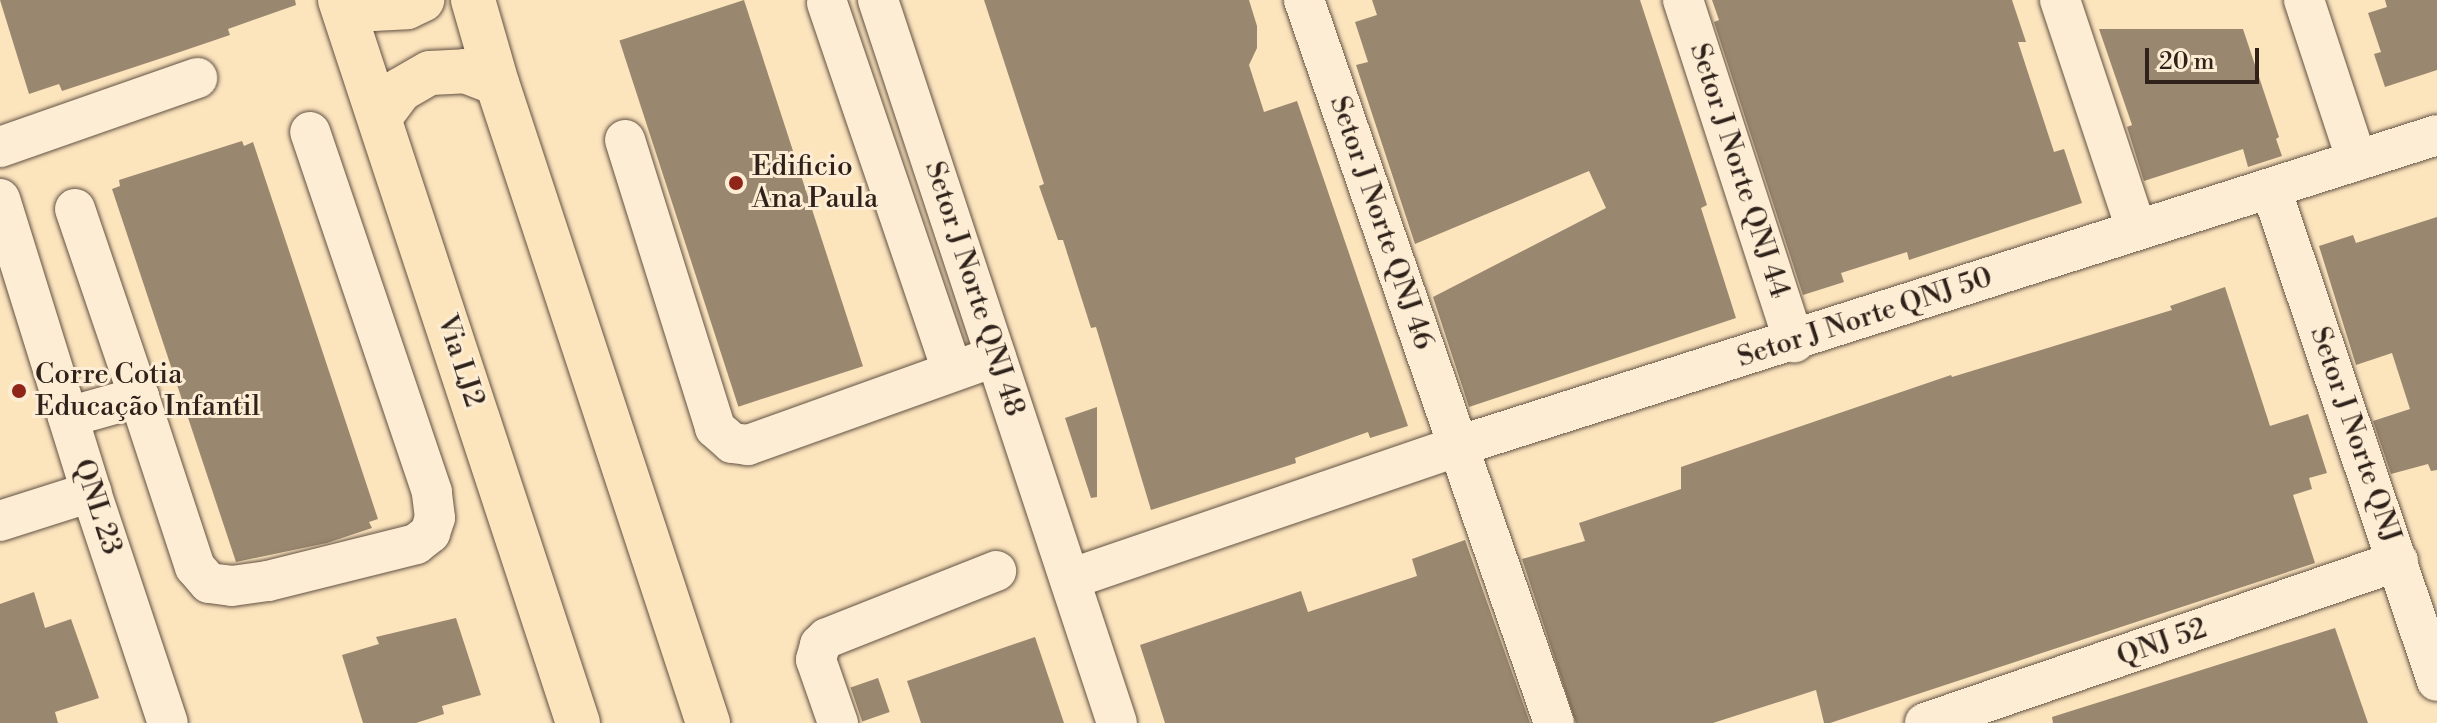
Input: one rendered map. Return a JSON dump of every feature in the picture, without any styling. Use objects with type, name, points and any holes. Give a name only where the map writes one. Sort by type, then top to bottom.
[{"type":"main road","name":"Via LJ2","points":[[340,0],[578,723]]},
{"type":"main road","points":[[346,0],[372,9],[407,7],[422,0]]},
{"type":"main road","points":[[473,0],[497,83],[708,723]]},
{"type":"main road","points":[[380,117],[400,90],[430,73],[465,71],[497,83]]},
{"type":"street","name":"Setor J Norte QNJ 48","points":[[878,0],[1117,723]]},
{"type":"street","name":"Setor J Norte QNJ 46","points":[[1304,0],[1554,723]]},
{"type":"street","name":"Setor J Norte QNJ 44","points":[[1683,0],[1794,342]]},
{"type":"street","points":[[2060,0],[2136,229]]},
{"type":"street","points":[[2304,0],[2357,161]]},
{"type":"street","points":[[827,3],[952,371]]},
{"type":"street","points":[[0,147],[197,78]]},
{"type":"street","points":[[75,209],[195,567],[209,583],[232,586],[268,581],[416,544],[430,533],[435,518],[432,492],[310,132]]},
{"type":"street","name":"Setor J Norte QNJ 50","points":[[1070,579],[1458,446],[1794,342],[2136,229],[2437,135]]},
{"type":"street","points":[[625,140],[715,428],[732,443],[748,445],[996,356]]},
{"type":"street","name":"Setor J Norte QNJ","points":[[2271,189],[2437,681]]},
{"type":"street","name":"QNL 23","points":[[1,205],[91,492],[168,723]]},
{"type":"street","points":[[68,417],[139,397]]},
{"type":"street","points":[[0,521],[91,492]]},
{"type":"street","name":"QNJ 52","points":[[1925,723],[1973,716],[2398,561]]},
{"type":"street","points":[[838,723],[816,660],[816,653],[827,638],[996,571]]},
{"type":"building","points":[[0,0],[295,0],[296,5],[228,29],[230,35],[168,56],[62,91],[59,84],[29,94]]},
{"type":"building","name":"Edificio Ana Paula","points":[[744,0],[863,366],[738,407],[619,40]]},
{"type":"building","points":[[984,0],[1249,0],[1257,26],[1257,48],[1249,65],[1264,112],[1297,101],[1408,426],[1370,438],[1368,432],[1295,458],[1296,463],[1151,510],[1096,327],[1091,328],[1063,240],[1058,240],[1039,186],[1044,184]]},
{"type":"building","points":[[1372,0],[1640,0],[1707,205],[1701,208],[1736,318],[1469,407],[1433,297],[1606,208],[1589,171],[1415,244],[1356,65],[1368,62],[1355,22],[1377,15]]},
{"type":"building","points":[[1712,0],[2012,0],[2026,42],[2018,42],[2054,152],[2064,149],[2082,203],[1909,260],[1907,252],[1841,273],[1844,282],[1803,295],[1714,22],[1719,20]]},
{"type":"building","points":[[2385,0],[2437,0],[2437,70],[2385,87],[2374,54],[2381,52],[2368,13],[2387,7]]},
{"type":"building","points":[[2099,29],[2243,29],[2279,137],[2276,139],[2282,156],[2248,167],[2243,149],[2144,181],[2127,127],[2132,125]]},
{"type":"building","points":[[242,141],[244,146],[253,142],[378,519],[369,522],[372,528],[327,543],[236,562],[112,189],[120,186],[119,180]]},
{"type":"building","points":[[2437,217],[2437,470],[2431,471],[2428,464],[2391,474],[2373,421],[2410,409],[2392,353],[2356,365],[2319,246],[2353,235],[2356,243]]},
{"type":"building","points":[[2225,287],[2270,426],[2308,414],[2327,473],[2309,478],[2312,489],[2293,495],[2315,563],[1830,723],[1824,723],[1816,690],[1713,723],[1576,723],[1522,559],[1585,541],[1579,523],[1681,489],[1681,467],[1951,375],[2172,310],[2170,306]]},
{"type":"building","points":[[1097,407],[1097,497],[1091,498],[1065,418]]},
{"type":"building","points":[[1465,540],[1530,723],[1165,723],[1140,645],[1301,591],[1308,612],[1417,576],[1412,559]]},
{"type":"building","points":[[34,592],[45,628],[71,619],[99,698],[55,712],[58,723],[0,723],[0,604]]},
{"type":"building","points":[[456,618],[481,695],[442,706],[444,714],[416,723],[363,723],[342,655],[379,644],[376,637]]},
{"type":"building","points":[[2335,628],[2368,723],[2053,723],[2052,717]]},
{"type":"building","points":[[1035,637],[1064,723],[921,723],[907,681]]},
{"type":"building","points":[[878,678],[890,712],[862,721],[851,687]]},
{"type":"place","name":"Edificio Ana Paula","points":[[736,183]]},
{"type":"place","name":"Corre Cotia Educação Infantil","points":[[19,391]]}]
